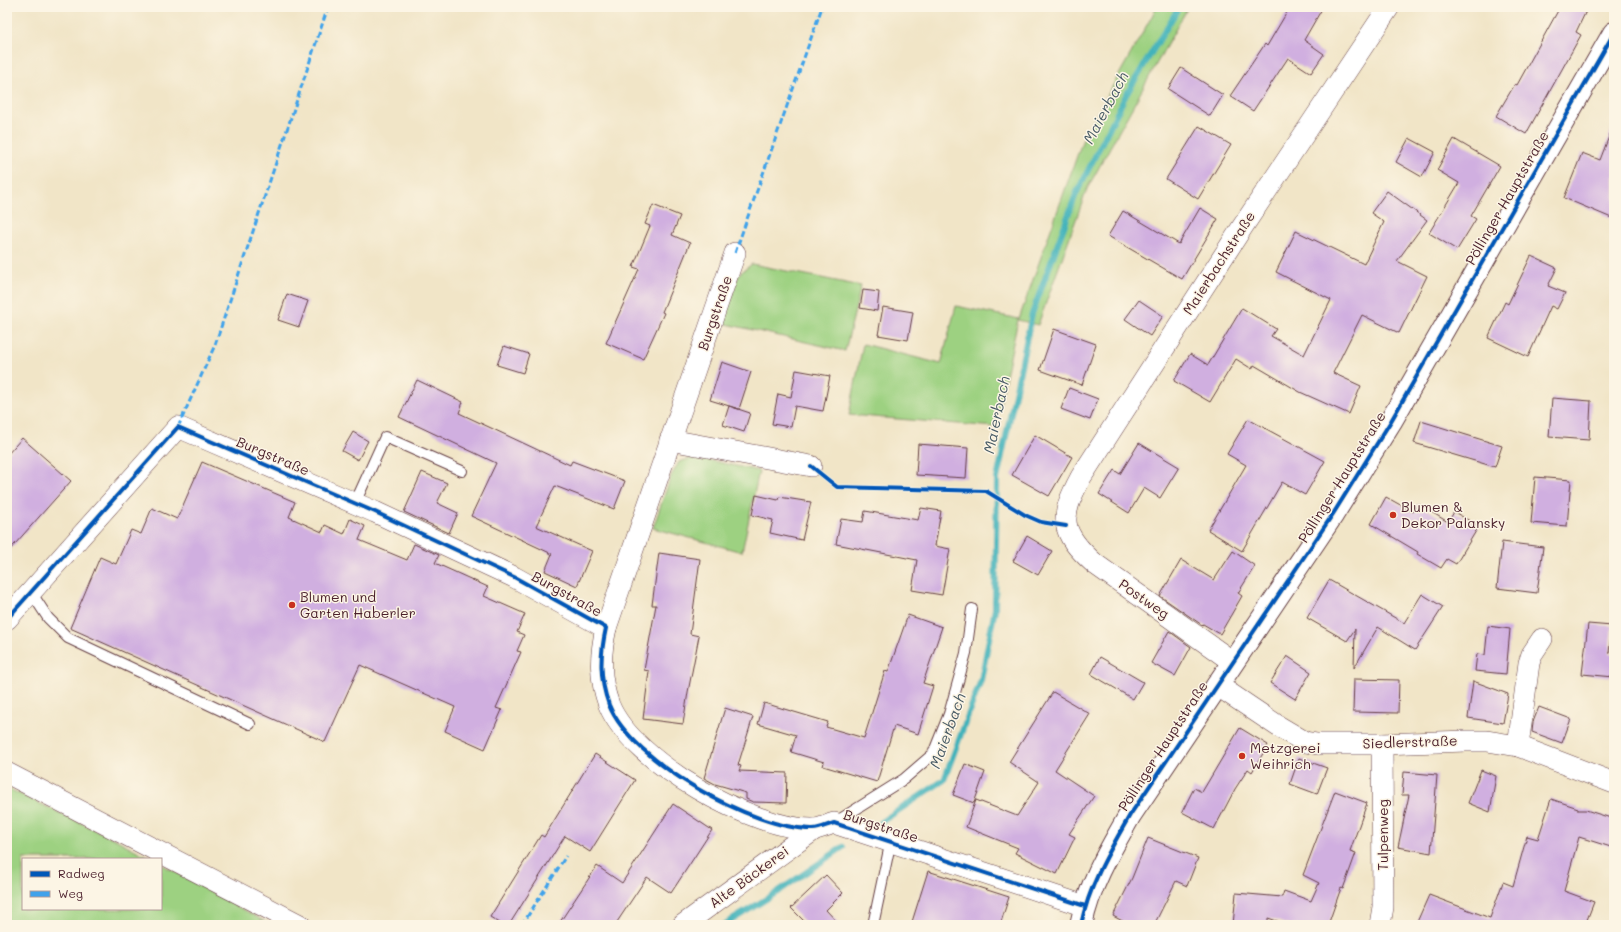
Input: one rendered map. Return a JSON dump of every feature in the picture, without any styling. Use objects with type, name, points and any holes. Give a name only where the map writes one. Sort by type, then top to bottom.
[{"type":"street","name":"Maierbachstraße","points":[[1066,526],[1065,516],[1070,498],[1081,477],[1243,226],[1389,7]]},
{"type":"street","name":"Pöllinger Hauptstraße","points":[[1083,915],[1108,854],[1130,815],[1329,520],[1391,420],[1614,33]]},
{"type":"street","name":"Burgstraße","points":[[736,253],[606,628],[601,649],[600,669],[610,706],[622,728],[650,756],[683,780],[717,799],[763,819],[791,827],[824,826],[891,840],[1083,915]]},
{"type":"street","name":"Burgstraße","points":[[31,592],[178,427],[355,503],[514,577],[606,628]]},
{"type":"street","points":[[670,440],[811,466]]},
{"type":"street","name":"Postweg","points":[[1066,526],[1071,539],[1094,564],[1233,662]]},
{"type":"street","points":[[7,619],[31,592]]},
{"type":"street","points":[[1518,746],[1529,663],[1532,654],[1542,639]]},
{"type":"street","name":"Siedlerstraße","points":[[1217,685],[1283,730],[1306,742],[1316,744],[1382,744],[1466,741],[1495,742],[1518,746],[1614,783]]},
{"type":"street","name":"Tulpenweg","points":[[1380,925],[1383,907],[1382,744]]},
{"type":"street","points":[[7,773],[300,925]]},
{"type":"street","name":"Alte Bäckerei","points":[[683,925],[824,826]]},
{"type":"lane","points":[[355,503],[385,437],[462,471]]},
{"type":"lane","points":[[31,592],[48,618],[68,638],[250,724]]},
{"type":"lane","points":[[824,826],[904,779],[932,754],[949,714],[966,653],[972,609]]},
{"type":"lane","points":[[873,925],[891,840]]},
{"type":"green space","points":[[1157,7],[1188,7],[1087,189],[1038,325],[1018,320],[995,427],[849,415],[863,344],[941,364],[956,306],[1019,319],[1083,139]]},
{"type":"green space","points":[[752,264],[861,286],[845,351],[722,323],[739,274]]},
{"type":"green space","points":[[695,457],[759,471],[742,552],[653,528],[671,476],[679,462]]},
{"type":"green space","points":[[7,788],[117,840],[150,858],[22,858],[22,910],[162,910],[162,865],[271,925],[7,925]]},
{"type":"building","points":[[1290,7],[1323,7],[1304,40],[1324,54],[1311,73],[1288,58],[1253,111],[1230,96],[1265,44],[1267,46]]},
{"type":"building","points":[[1560,7],[1588,7],[1576,32],[1581,35],[1526,134],[1496,116],[1515,84],[1517,85]]},
{"type":"building","points":[[1181,68],[1223,95],[1210,116],[1168,89]]},
{"type":"building","points":[[1199,126],[1231,145],[1198,199],[1166,179]]},
{"type":"building","points":[[1613,126],[1614,219],[1564,198],[1582,153],[1600,160]]},
{"type":"building","points":[[1409,138],[1435,152],[1422,177],[1396,162]]},
{"type":"building","points":[[1454,139],[1500,166],[1471,216],[1476,219],[1457,250],[1429,233],[1459,183],[1437,170]]},
{"type":"building","points":[[1387,191],[1427,220],[1397,261],[1427,276],[1399,333],[1362,315],[1333,373],[1361,386],[1349,414],[1300,392],[1254,365],[1252,369],[1236,359],[1210,402],[1174,381],[1190,354],[1208,365],[1242,308],[1276,329],[1271,336],[1304,355],[1331,300],[1276,272],[1296,231],[1364,264],[1384,222],[1371,213]]},
{"type":"building","points":[[653,205],[680,216],[672,235],[690,243],[662,312],[664,313],[643,359],[606,343],[639,269],[633,267],[650,226],[645,224]]},
{"type":"building","points":[[1200,208],[1218,219],[1182,279],[1108,236],[1123,211],[1179,244]]},
{"type":"building","points":[[1531,256],[1557,268],[1548,286],[1565,293],[1557,309],[1551,306],[1528,357],[1488,338],[1505,302],[1508,304]]},
{"type":"building","points":[[863,290],[879,292],[877,311],[860,308]]},
{"type":"building","points":[[287,294],[308,301],[299,327],[278,320]]},
{"type":"building","points":[[1139,300],[1163,316],[1150,336],[1125,319]]},
{"type":"building","points":[[883,307],[913,312],[908,340],[878,335]]},
{"type":"building","points":[[1054,329],[1096,344],[1082,385],[1040,370]]},
{"type":"building","points":[[504,346],[529,354],[523,373],[497,365]]},
{"type":"building","points":[[722,362],[751,372],[739,409],[710,400]]},
{"type":"building","points":[[796,370],[830,376],[823,411],[795,406],[791,427],[772,424],[778,394],[791,397]]},
{"type":"building","points":[[417,380],[463,402],[459,413],[570,465],[572,461],[625,481],[614,509],[555,486],[536,526],[592,551],[577,586],[545,571],[552,554],[471,516],[496,463],[399,417]]},
{"type":"building","points":[[1069,388],[1098,399],[1090,420],[1061,409]]},
{"type":"building","points":[[1552,398],[1591,401],[1589,440],[1549,437]]},
{"type":"building","points":[[729,406],[750,413],[744,432],[723,425]]},
{"type":"building","points":[[1248,419],[1325,461],[1305,495],[1282,482],[1242,551],[1208,530],[1246,465],[1227,454]]},
{"type":"building","points":[[1421,421],[1502,446],[1495,467],[1414,443]]},
{"type":"building","points":[[353,432],[368,441],[358,460],[342,451]]},
{"type":"building","points":[[1035,435],[1072,457],[1049,496],[1012,475]]},
{"type":"building","points":[[22,438],[71,481],[7,553],[7,455]]},
{"type":"building","points":[[1139,443],[1179,467],[1160,498],[1144,488],[1129,513],[1099,494],[1114,470],[1120,474]]},
{"type":"building","points":[[918,444],[968,448],[966,478],[916,475]]},
{"type":"building","name":"Blumen und Garten Haberler","points":[[202,462],[295,502],[289,517],[322,532],[325,525],[344,534],[350,519],[365,526],[359,540],[407,560],[414,544],[439,555],[435,563],[488,587],[484,596],[525,614],[517,632],[524,635],[517,651],[521,652],[496,708],[502,710],[485,749],[445,731],[455,707],[360,665],[325,742],[70,628],[100,557],[116,564],[131,530],[141,534],[152,508],[177,519]]},
{"type":"building","points":[[422,472],[447,483],[437,503],[458,513],[449,533],[404,512]]},
{"type":"building","points":[[1535,477],[1571,480],[1567,526],[1531,523]]},
{"type":"building","points":[[756,495],[778,500],[779,497],[811,502],[802,540],[770,533],[773,520],[752,515]]},
{"type":"building","points":[[1386,497],[1413,512],[1418,504],[1448,522],[1454,512],[1479,526],[1456,564],[1447,559],[1441,568],[1417,554],[1418,552],[1371,524]]},
{"type":"building","points":[[921,508],[941,511],[935,546],[950,549],[942,595],[912,590],[917,560],[836,544],[841,519],[863,522],[865,511],[918,520]]},
{"type":"building","points":[[1027,536],[1052,551],[1038,575],[1013,561]]},
{"type":"building","points":[[1502,542],[1543,547],[1537,593],[1497,588]]},
{"type":"building","points":[[1233,551],[1255,566],[1238,593],[1242,596],[1220,634],[1203,624],[1202,625],[1160,596],[1181,560],[1214,580]]},
{"type":"building","points":[[659,553],[700,559],[690,634],[699,636],[683,724],[643,719],[649,671],[644,670],[656,605],[652,605]]},
{"type":"building","points":[[1329,580],[1404,623],[1422,594],[1443,607],[1415,650],[1378,627],[1354,668],[1355,629],[1347,641],[1307,618]]},
{"type":"building","points":[[908,615],[942,627],[923,683],[933,686],[918,734],[894,726],[877,782],[823,766],[824,762],[791,752],[796,735],[758,724],[764,703],[828,722],[826,727],[864,738],[885,671],[888,672]]},
{"type":"building","points":[[1588,624],[1612,626],[1609,653],[1614,654],[1614,677],[1582,674]]},
{"type":"building","points":[[1488,626],[1510,629],[1506,674],[1475,671],[1477,654],[1485,655]]},
{"type":"building","points":[[1169,631],[1191,647],[1175,676],[1151,663]]},
{"type":"building","points":[[1287,656],[1311,672],[1295,699],[1270,683]]},
{"type":"building","points":[[1100,657],[1143,682],[1133,699],[1091,674]]},
{"type":"building","points":[[1354,679],[1399,680],[1398,713],[1353,712]]},
{"type":"building","points":[[1473,681],[1508,694],[1503,723],[1468,718]]},
{"type":"building","points":[[1053,692],[1090,714],[1055,770],[1094,796],[1069,834],[1075,837],[1057,874],[1015,853],[1018,848],[966,827],[976,800],[1017,816],[1039,782],[1009,762]]},
{"type":"building","points":[[1539,707],[1571,719],[1562,743],[1532,732],[1533,722]]},
{"type":"building","points":[[725,708],[753,717],[738,765],[741,766],[739,771],[787,773],[786,803],[753,802],[746,799],[746,793],[715,784],[704,778]]},
{"type":"building","points":[[1240,728],[1268,745],[1252,772],[1248,769],[1235,789],[1214,829],[1182,812],[1194,788],[1202,792]]},
{"type":"building","points":[[595,754],[635,780],[590,852],[565,836],[509,925],[503,925],[490,917],[541,835],[544,837]]},
{"type":"building","points":[[1299,758],[1327,768],[1317,794],[1290,784]]},
{"type":"building","points":[[965,764],[985,772],[974,803],[953,795]]},
{"type":"building","points":[[1481,770],[1496,776],[1490,812],[1468,803]]},
{"type":"building","points":[[1404,772],[1437,775],[1431,853],[1398,847],[1409,795],[1402,795]]},
{"type":"building","points":[[1335,791],[1367,803],[1350,851],[1356,853],[1343,889],[1341,888],[1328,925],[1289,925],[1268,918],[1268,925],[1233,925],[1236,893],[1282,897],[1284,891],[1311,901],[1319,883],[1303,875]]},
{"type":"building","points":[[1551,799],[1578,808],[1578,810],[1586,810],[1614,819],[1614,848],[1579,837],[1564,891],[1594,902],[1585,925],[1427,925],[1417,922],[1429,895],[1490,918],[1503,882],[1513,886],[1527,836],[1538,839]]},
{"type":"building","points":[[673,804],[712,830],[671,893],[647,877],[615,925],[558,925],[597,866],[622,883]]},
{"type":"building","points":[[1148,838],[1198,858],[1187,886],[1176,881],[1154,925],[1130,925],[1113,916],[1132,878]]},
{"type":"building","points":[[928,871],[1009,897],[1000,925],[911,925]]},
{"type":"building","points":[[826,875],[843,893],[826,910],[840,925],[808,925],[791,908]]},
{"type":"waterway","name":"Maierbach","points":[[881,822],[944,780],[981,680],[995,609],[997,479],[1032,314],[1076,194],[1126,95],[1179,7]]},
{"type":"waterway","name":"Maierbach","points":[[724,925],[776,893],[843,847]]},
{"type":"marked path","points":[[178,427],[215,345],[328,7]]},
{"type":"marked path","points":[[735,253],[822,7]]},
{"type":"marked path","points":[[522,925],[566,856]]},
{"type":"cycle path","points":[[1081,925],[1089,896],[1101,868],[1130,815],[1333,514],[1391,421],[1614,33]]},
{"type":"cycle path","points":[[7,619],[178,427],[375,512],[514,577],[606,628],[602,657],[602,676],[609,705],[622,727],[642,749],[668,770],[698,789],[759,818],[788,826],[813,829],[821,828],[834,823],[1085,906]]},
{"type":"cycle path","points":[[811,466],[837,487],[986,491],[1025,515],[1041,522],[1066,526]]},
{"type":"place","name":"Blumen & Dekor Palansky","points":[[1393,515]]},
{"type":"place","name":"Blumen und Garten Haberler","points":[[292,605]]},
{"type":"place","name":"Metzgerei Weihrich","points":[[1242,756]]}]
